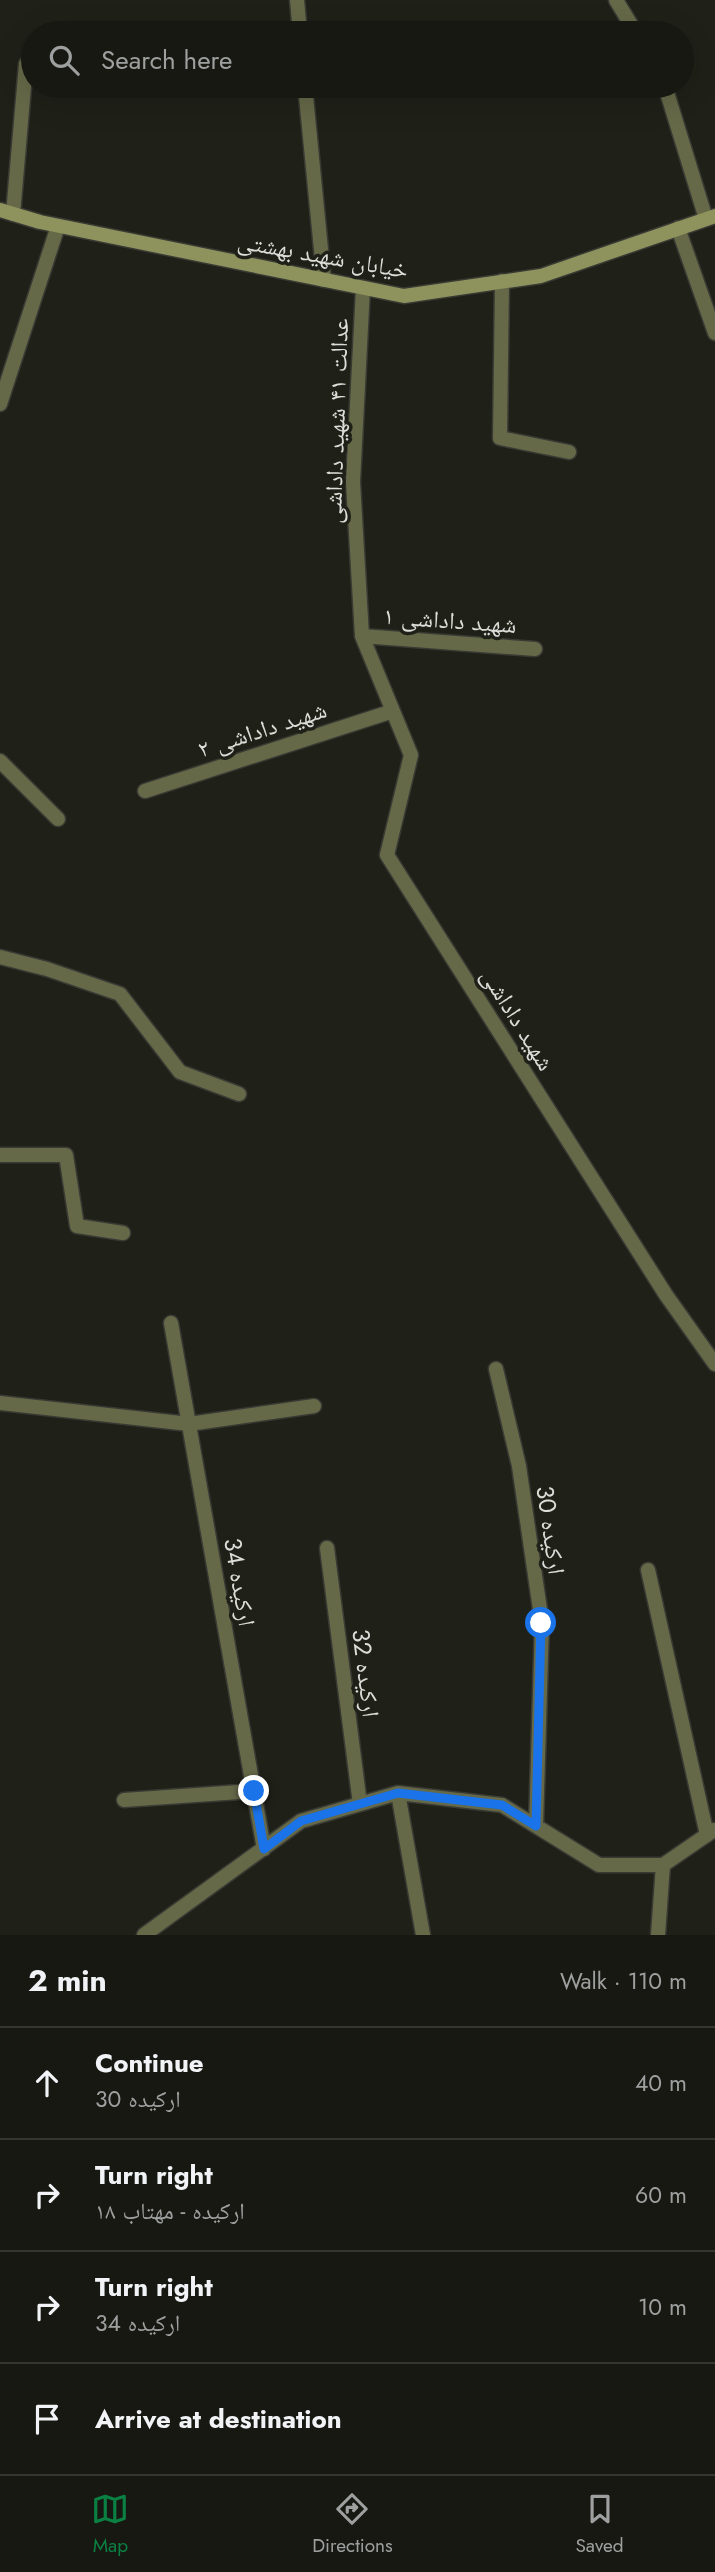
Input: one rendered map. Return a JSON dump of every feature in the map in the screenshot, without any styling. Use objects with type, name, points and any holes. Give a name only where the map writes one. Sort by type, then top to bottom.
[{"type":"main road","name":"خیابان شهید بهشتی","points":[[6,212],[58,226],[404,296],[541,276],[710,217]]},
{"type":"street","points":[[297,0],[299,21]]},
{"type":"street","points":[[616,0],[629,21]]},
{"type":"street","points":[[6,212],[25,98]]},
{"type":"street","points":[[306,98],[324,280]]},
{"type":"street","points":[[669,98],[710,217]]},
{"type":"street","points":[[1,399],[58,226]]},
{"type":"street","points":[[678,228],[715,333]]},
{"type":"street","points":[[502,281],[500,438],[569,452]]},
{"type":"street","name":"عدالت ۴۱ شهید داداشی","points":[[363,288],[353,482],[362,636],[411,755]]},
{"type":"street","name":"شهید داداشی ۱","points":[[362,636],[535,649]]},
{"type":"street","name":"شهید داداشی ۲","points":[[145,792],[393,711]]},
{"type":"street","name":"شهید داداشی","points":[[411,755],[387,855],[666,1295],[715,1364]]},
{"type":"street","points":[[0,761],[58,819]]},
{"type":"street","points":[[0,957],[47,969],[120,995],[180,1072],[239,1094]]},
{"type":"street","points":[[0,1156],[66,1155],[77,1226],[123,1233]]},
{"type":"street","name":"ارکیده 34","points":[[171,1323],[264,1849]]},
{"type":"street","name":"ارکیده 30","points":[[496,1369],[519,1466],[541,1623],[536,1826]]},
{"type":"street","points":[[0,1403],[189,1424],[314,1406]]},
{"type":"street","name":"ارکیده 32","points":[[327,1548],[360,1804]]},
{"type":"street","points":[[144,1935],[301,1821],[398,1793],[502,1805],[599,1865],[663,1865],[711,1832],[648,1570]]},
{"type":"street","points":[[124,1800],[254,1791]]},
{"type":"street","points":[[398,1793],[423,1935]]},
{"type":"street","points":[[658,1935],[663,1865]]},
{"type":"route","points":[[254,1791],[264,1849],[301,1821],[398,1793],[502,1805],[536,1826],[541,1623]]}]
